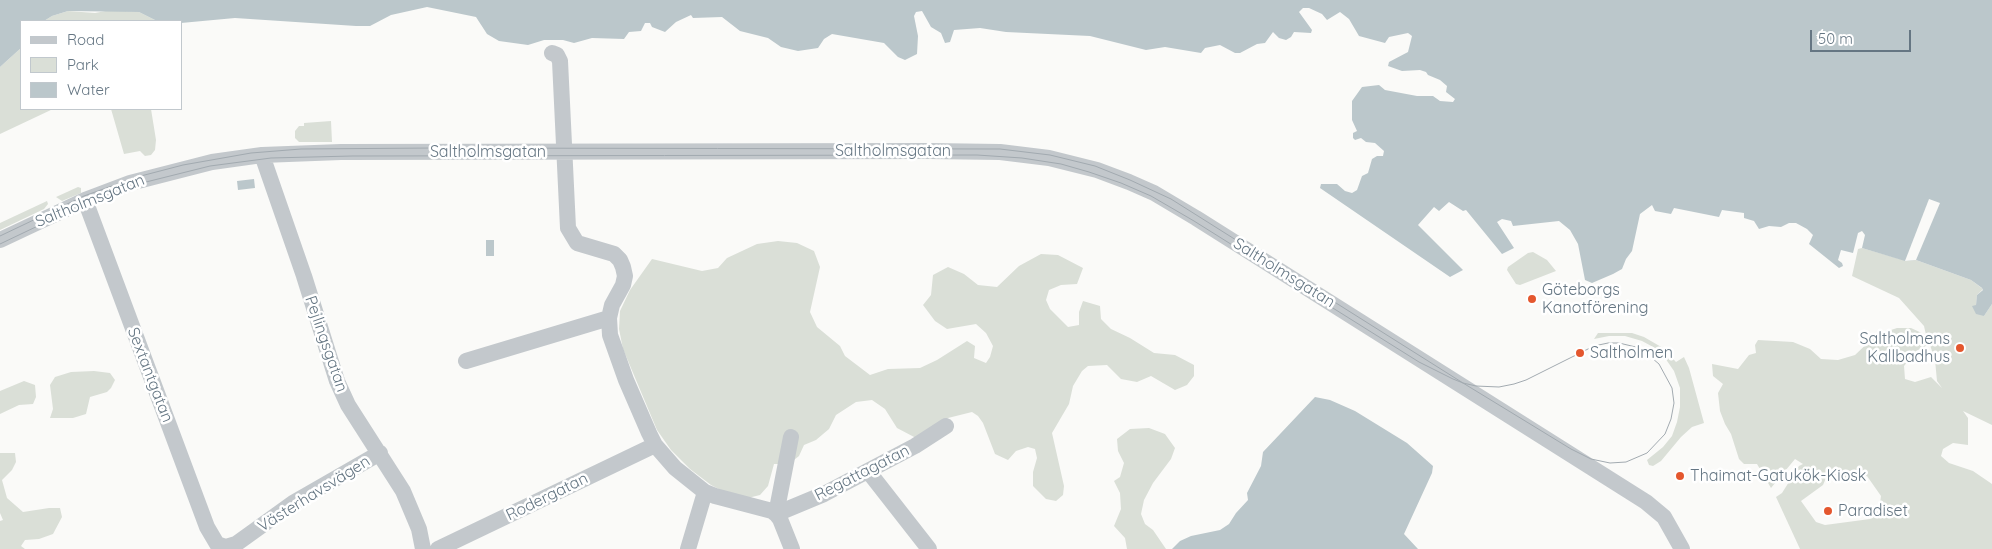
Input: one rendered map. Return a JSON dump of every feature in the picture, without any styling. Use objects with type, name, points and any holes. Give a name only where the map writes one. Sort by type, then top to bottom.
[{"type":"street","points":[[552,53],[557,55],[560,62],[566,215],[570,234],[577,243],[614,254],[620,260],[623,267],[625,276],[623,285],[612,305],[609,318],[610,335],[613,348],[655,445],[675,468],[705,492],[772,511],[776,514],[780,519],[792,549]]},
{"type":"street","name":"Saltholmsgatan","points":[[0,240],[85,200],[130,183],[219,161],[262,155],[341,152],[988,151],[1049,158],[1097,170],[1154,193],[1196,218],[1646,502],[1664,517],[1682,549]]},
{"type":"street","name":"Pejlingsgatan","points":[[262,155],[304,276],[337,381],[348,405],[399,483],[420,529],[423,549]]},
{"type":"street","name":"Sextantgatan","points":[[85,200],[207,527],[213,540],[221,546]]},
{"type":"street","points":[[466,361],[609,318]]},
{"type":"street","name":"Regattagatan","points":[[776,514],[824,494],[915,446],[946,426]]},
{"type":"street","points":[[776,514],[791,437]]},
{"type":"street","name":"Rodergatan","points":[[438,549],[655,445]]},
{"type":"street","name":"Västerhavsvägen","points":[[221,546],[236,544],[292,503],[380,453]]},
{"type":"street","points":[[868,471],[929,549]]},
{"type":"street","points":[[688,549],[705,492]]},
{"type":"green space","points":[[111,10],[139,12],[155,20],[46,20],[68,11],[95,13]]},
{"type":"green space","points":[[20,49],[20,110],[51,110],[0,134],[0,67]]},
{"type":"green space","points":[[111,110],[151,110],[156,140],[155,150],[151,155],[145,156],[140,151],[124,154]]},
{"type":"green space","points":[[331,121],[332,142],[299,142],[295,138],[295,131],[299,126],[304,126],[304,123]]},
{"type":"green space","points":[[78,187],[81,188],[81,193],[62,201],[56,197]]},
{"type":"green space","points":[[47,201],[48,204],[44,209],[0,230],[0,223]]},
{"type":"green space","points":[[778,241],[797,243],[814,251],[820,267],[810,312],[817,327],[840,346],[845,356],[870,375],[888,369],[920,368],[937,360],[967,341],[975,346],[974,358],[986,363],[993,346],[986,333],[976,324],[947,329],[935,321],[923,305],[931,295],[933,275],[948,267],[964,274],[978,285],[997,287],[1019,266],[1041,254],[1058,255],[1083,268],[1077,284],[1061,285],[1049,290],[1046,300],[1050,309],[1068,327],[1079,325],[1079,312],[1083,301],[1100,306],[1101,319],[1111,329],[1154,353],[1175,355],[1194,365],[1194,376],[1187,385],[1175,390],[1151,376],[1137,382],[1121,379],[1107,365],[1088,366],[1082,371],[1073,386],[1069,404],[1052,433],[1064,486],[1063,495],[1056,501],[1046,499],[1033,486],[1033,472],[1037,458],[1035,449],[1028,447],[1016,451],[1008,460],[995,454],[983,423],[972,412],[948,418],[934,429],[916,438],[897,428],[885,409],[872,400],[856,402],[836,415],[829,429],[816,440],[804,445],[799,456],[789,464],[774,464],[768,486],[760,495],[748,498],[732,496],[711,485],[690,469],[671,450],[657,430],[623,349],[619,329],[620,311],[630,290],[652,259],[702,271],[718,268],[727,258],[757,244]]},
{"type":"green space","points":[[1862,248],[1900,259],[1916,260],[1971,280],[1983,289],[1977,295],[1976,306],[1984,316],[1992,304],[1992,425],[1963,411],[1968,418],[1968,445],[1953,443],[1943,449],[1941,456],[1949,463],[1973,471],[1992,484],[1992,549],[1800,549],[1776,497],[1782,493],[1799,466],[1803,464],[1795,459],[1771,488],[1757,464],[1744,464],[1739,459],[1731,434],[1720,411],[1718,393],[1723,384],[1713,376],[1712,364],[1738,369],[1749,355],[1756,353],[1755,345],[1758,340],[1793,342],[1810,349],[1821,359],[1838,360],[1855,355],[1876,335],[1897,328],[1911,328],[1926,335],[1924,326],[1899,298],[1852,276],[1858,249]],"holes":[[[1928,339],[1935,360],[1937,381],[1942,388],[1931,377],[1915,382],[1905,379],[1904,366],[1916,351],[1928,345]],[[1867,476],[1881,496],[1879,510],[1870,519],[1825,525],[1816,522],[1801,501],[1823,485],[1826,478]]]},
{"type":"green space","points":[[1533,252],[1547,260],[1556,271],[1520,285],[1516,284],[1507,270],[1508,267],[1528,253]]},
{"type":"green space","points":[[1598,333],[1632,333],[1644,337],[1663,348],[1676,362],[1684,357],[1689,368],[1704,423],[1692,427],[1661,461],[1653,466],[1649,465],[1647,460],[1663,447],[1672,436],[1677,422],[1680,407],[1680,388],[1674,371],[1655,348],[1642,341],[1625,336],[1609,336],[1594,339]]},
{"type":"green space","points":[[94,371],[110,373],[115,380],[111,388],[107,392],[90,397],[86,414],[73,418],[50,418],[53,409],[50,385],[55,377],[71,372]]},
{"type":"green space","points":[[24,381],[35,385],[36,397],[33,404],[19,405],[0,414],[0,391]]},
{"type":"green space","points":[[1149,428],[1165,434],[1175,448],[1171,459],[1153,483],[1144,500],[1141,514],[1145,524],[1153,530],[1166,549],[1127,549],[1125,538],[1114,526],[1121,509],[1120,493],[1114,481],[1120,477],[1124,463],[1118,451],[1117,439],[1130,429]]},
{"type":"green space","points":[[0,453],[15,453],[16,462],[12,470],[2,480],[7,498],[23,512],[60,508],[62,517],[53,534],[39,539],[25,540],[21,546],[25,549],[0,549],[0,521],[3,520],[0,513]]},
{"type":"water","points":[[0,0],[1992,0],[1992,304],[1984,316],[1976,314],[1972,306],[1976,305],[1977,295],[1983,290],[1982,288],[1971,280],[1916,260],[1905,261],[1862,248],[1865,235],[1862,231],[1858,233],[1853,253],[1841,250],[1838,260],[1843,266],[1839,268],[1809,244],[1813,235],[1796,223],[1789,223],[1781,227],[1769,226],[1759,229],[1754,221],[1744,218],[1744,213],[1722,210],[1719,217],[1674,208],[1671,214],[1655,211],[1652,205],[1640,214],[1632,251],[1622,269],[1592,283],[1585,280],[1578,244],[1570,230],[1559,221],[1513,226],[1511,221],[1502,219],[1497,222],[1514,248],[1502,254],[1466,210],[1463,211],[1449,202],[1439,211],[1434,207],[1418,225],[1463,270],[1450,277],[1320,188],[1321,184],[1337,184],[1345,191],[1352,193],[1357,190],[1362,176],[1368,173],[1372,159],[1377,156],[1383,156],[1384,151],[1375,143],[1366,142],[1361,138],[1355,140],[1353,138],[1353,133],[1357,131],[1352,120],[1352,101],[1362,87],[1379,85],[1385,90],[1417,96],[1433,96],[1440,101],[1453,102],[1455,99],[1446,92],[1447,86],[1426,72],[1420,70],[1402,71],[1388,66],[1389,62],[1408,52],[1412,36],[1408,33],[1389,37],[1385,43],[1359,36],[1349,19],[1340,12],[1327,20],[1322,14],[1309,8],[1303,8],[1299,12],[1312,30],[1311,33],[1294,32],[1286,40],[1279,38],[1273,32],[1265,43],[1257,44],[1240,53],[1235,53],[1220,45],[1205,48],[1201,53],[1165,47],[1146,50],[1090,36],[1006,32],[980,28],[954,30],[950,42],[945,43],[941,33],[931,27],[922,11],[916,12],[914,16],[918,36],[917,54],[905,60],[898,57],[884,43],[832,34],[824,39],[818,48],[798,51],[781,47],[768,38],[740,31],[722,17],[693,18],[691,15],[676,22],[665,32],[652,27],[650,23],[645,23],[641,31],[629,32],[624,39],[592,38],[574,43],[563,40],[544,40],[528,45],[499,41],[487,34],[476,17],[427,7],[391,15],[370,26],[235,18],[182,23],[182,20],[155,20],[139,12],[68,11],[46,20],[20,20],[20,49],[0,67]]},
{"type":"water","points":[[254,179],[255,188],[238,190],[237,181]]},
{"type":"water","points":[[486,240],[494,240],[494,256],[486,256]]},
{"type":"water","points":[[1315,397],[1330,400],[1355,411],[1407,443],[1433,466],[1432,473],[1404,534],[1418,549],[1172,549],[1180,541],[1191,536],[1220,530],[1229,524],[1248,500],[1247,493],[1261,466],[1263,452]]},
{"type":"pier","points":[[1929,199],[1940,203],[1916,260],[1905,261]]},
{"type":"tram line","points":[[0,236],[84,196],[137,177],[183,165],[251,153],[301,149],[435,148],[1000,149],[1050,155],[1095,166],[1171,199],[1463,383],[1571,449],[1591,459],[1610,463],[1626,462],[1647,453],[1665,434],[1671,419],[1674,403],[1672,388],[1659,364],[1640,348],[1619,343],[1594,346],[1526,380],[1514,384],[1499,387],[1476,386],[1463,383],[1419,362],[1151,196],[1089,172],[1061,164],[1022,158],[977,155],[352,156],[271,158],[210,166],[138,184],[86,203],[0,244]]},
{"type":"place","name":"Göteborgs Kanotförening","points":[[1532,299]]},
{"type":"place","name":"Saltholmens Kallbadhus","points":[[1960,348]]},
{"type":"place","name":"Saltholmen","points":[[1580,353]]},
{"type":"place","name":"Thaimat-Gatukök-Kiosk","points":[[1680,476]]},
{"type":"place","name":"Paradiset","points":[[1828,511]]}]
